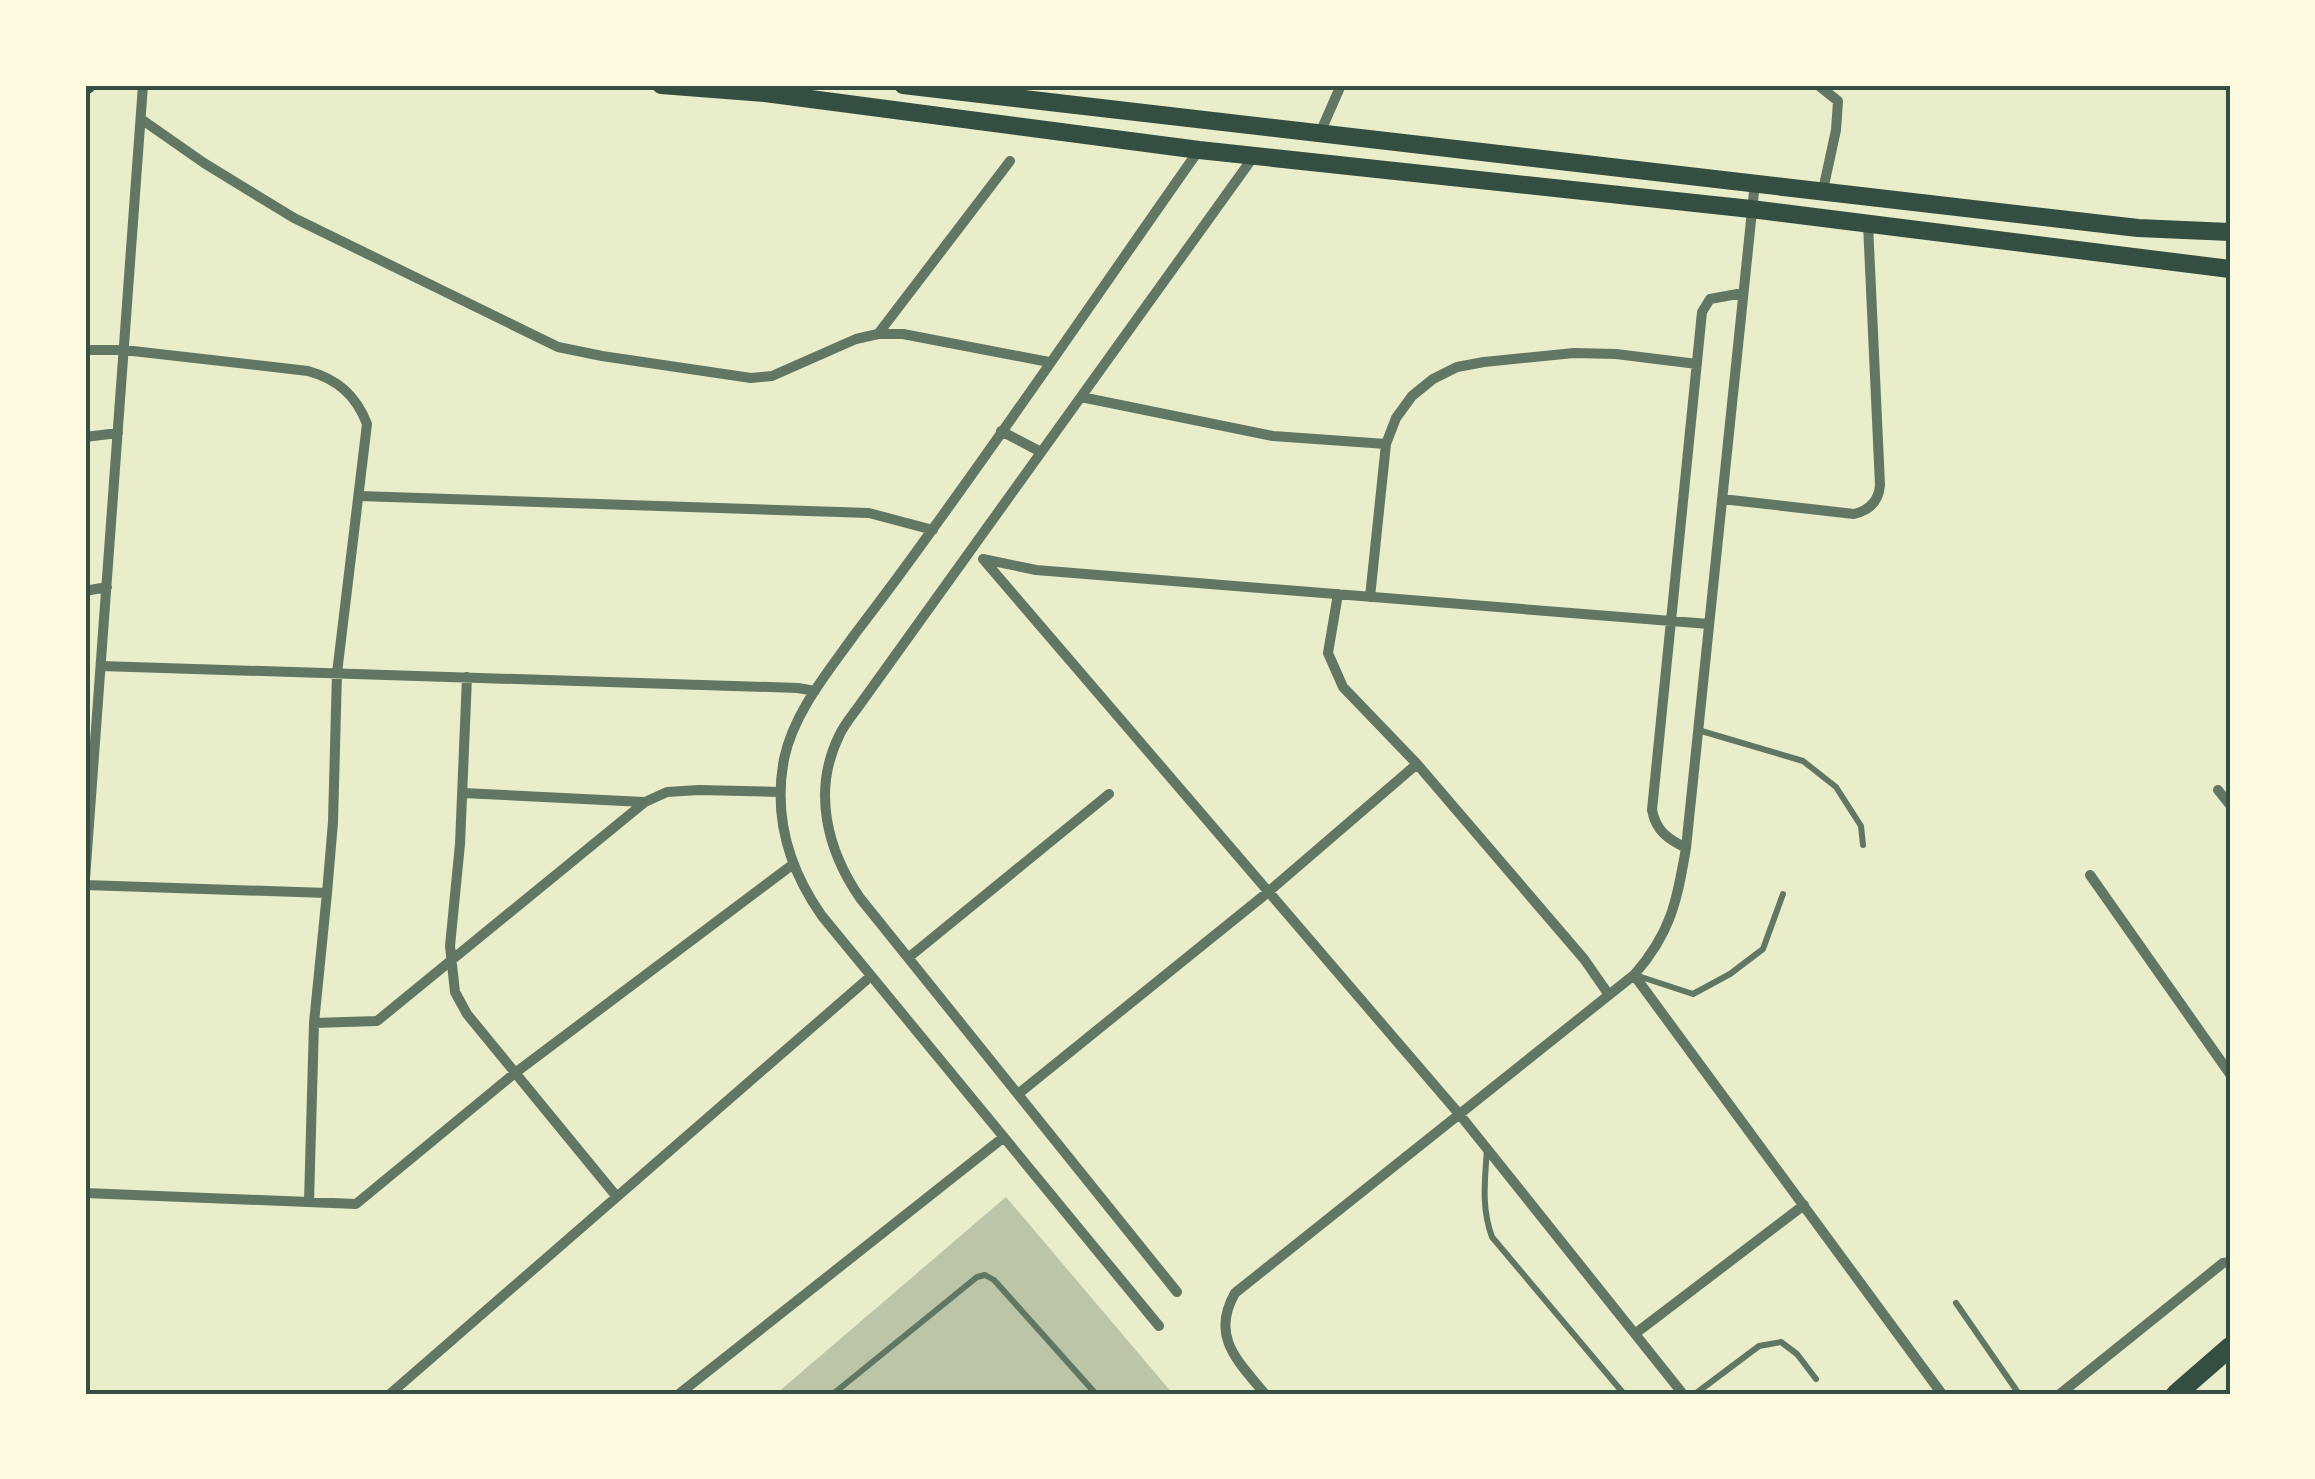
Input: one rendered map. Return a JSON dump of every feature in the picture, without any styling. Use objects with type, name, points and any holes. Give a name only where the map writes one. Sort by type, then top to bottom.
[{"type":"main road","points":[[661,85],[764,93],[1199,150],[1751,210],[2230,269]]},
{"type":"main road","points":[[903,85],[2138,228],[2230,232]]},
{"type":"main road","points":[[1094,136],[1101,108]]},
{"type":"main road","points":[[2176,1394],[2230,1348]]},
{"type":"street","points":[[143,85],[85,882],[327,893]]},
{"type":"street","points":[[1320,132],[1341,85]]},
{"type":"street","points":[[1818,85],[1838,102],[1823,190]]},
{"type":"street","points":[[141,119],[294,218],[558,347],[751,378],[772,376],[856,339],[878,334],[913,336],[1049,362]]},
{"type":"street","points":[[1159,1326],[822,916],[792,865],[782,829],[780,792],[785,756],[797,722],[815,690],[933,530],[1199,150]]},
{"type":"street","points":[[1177,1292],[853,888],[835,855],[827,825],[825,794],[829,764],[839,735],[1254,156]]},
{"type":"street","points":[[878,334],[1010,161]]},
{"type":"street","points":[[1266,1394],[1228,1346],[1226,1312],[1235,1293],[1634,975],[1649,958],[1674,912],[1686,848],[1755,182]]},
{"type":"street","points":[[1722,499],[1854,514],[1869,508],[1878,498],[1868,224]]},
{"type":"street","points":[[1686,848],[1664,835],[1652,810],[1702,312],[1706,302],[1715,297],[1743,294]]},
{"type":"street","points":[[85,350],[124,350],[308,371],[334,381],[355,399],[367,424],[336,673],[333,822],[314,1023],[309,1202]]},
{"type":"street","points":[[1370,597],[1386,444],[1396,418],[1412,396],[1433,379],[1457,367],[1484,362],[1574,353],[1697,364]]},
{"type":"street","points":[[1081,397],[1273,436],[1386,444]]},
{"type":"street","points":[[1001,431],[1041,452]]},
{"type":"street","points":[[85,437],[118,433]]},
{"type":"street","points":[[359,496],[869,513],[933,530]]},
{"type":"street","points":[[968,554],[1036,570],[1710,624]]},
{"type":"street","points":[[982,559],[1460,1115],[1683,1394]]},
{"type":"street","points":[[85,591],[107,588]]},
{"type":"street","points":[[1338,594],[1328,652],[1344,686],[1417,764],[1584,959],[1609,995]]},
{"type":"street","points":[[101,666],[815,690]]},
{"type":"street","points":[[467,677],[460,844],[450,946],[456,992],[466,1014],[616,1197]]},
{"type":"street","points":[[1018,1094],[1267,893],[1417,764]]},
{"type":"street","points":[[2218,790],[2230,804]]},
{"type":"street","points":[[314,1023],[377,1021],[646,802],[668,792],[780,792]]},
{"type":"street","points":[[462,793],[646,802]]},
{"type":"street","points":[[908,958],[1110,794]]},
{"type":"street","points":[[85,1192],[356,1204],[515,1073],[792,865]]},
{"type":"street","points":[[2090,875],[2230,1074]]},
{"type":"street","points":[[1634,975],[1942,1394]]},
{"type":"street","points":[[390,1394],[872,976]]},
{"type":"street","points":[[679,1394],[1004,1137]]},
{"type":"street","points":[[1636,1333],[1804,1205]]},
{"type":"street","points":[[2060,1394],[2223,1263],[2230,1262]]},
{"type":"lane","points":[[1698,730],[1802,762],[1836,787],[1862,826],[1862,845]]},
{"type":"lane","points":[[1634,975],[1693,994],[1730,974],[1763,949],[1783,894]]},
{"type":"lane","points":[[1487,1148],[1483,1202],[1492,1236],[1624,1394]]},
{"type":"lane","points":[[833,1394],[977,1277],[985,1276],[994,1280],[1096,1394]]},
{"type":"lane","points":[[1956,1303],[2019,1394]]},
{"type":"lane","points":[[1695,1394],[1759,1346],[1781,1342],[1797,1354],[1816,1380]]},
{"type":"building","points":[[1006,1197],[1173,1394],[776,1394]]}]
